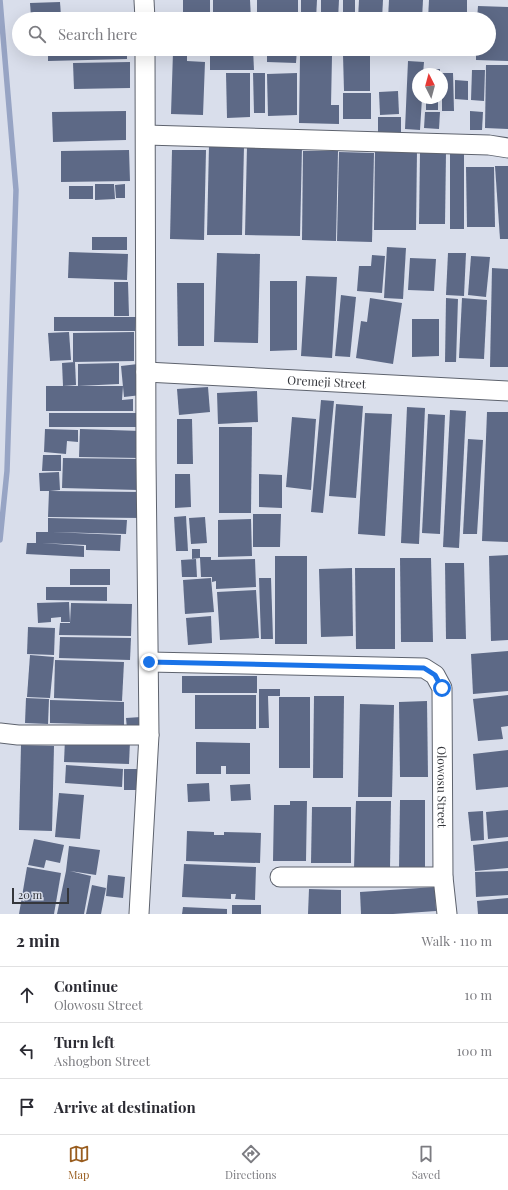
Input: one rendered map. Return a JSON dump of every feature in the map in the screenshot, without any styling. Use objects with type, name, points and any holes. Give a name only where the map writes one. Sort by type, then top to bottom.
[{"type":"street","points":[[144,0],[145,12]]},
{"type":"street","points":[[139,914],[149,735],[145,56]]},
{"type":"street","points":[[146,135],[489,145],[508,148]]},
{"type":"street","name":"Oremeji Street","points":[[146,372],[508,391]]},
{"type":"street","name":"Olowosu Street","points":[[149,662],[424,668],[435,675],[442,688],[443,877],[447,914]]},
{"type":"street","points":[[9,734],[149,735]]},
{"type":"street","points":[[280,877],[443,877]]},
{"type":"building","points":[[183,0],[210,0],[210,12],[183,12]]},
{"type":"building","points":[[213,0],[250,0],[251,12],[213,12]]},
{"type":"building","points":[[257,0],[298,0],[298,12],[257,12]]},
{"type":"building","points":[[301,0],[317,0],[316,12],[301,12]]},
{"type":"building","points":[[321,0],[339,0],[338,12],[321,12]]},
{"type":"building","points":[[343,0],[355,0],[355,12],[343,12]]},
{"type":"building","points":[[359,0],[383,0],[382,12],[358,12]]},
{"type":"building","points":[[389,0],[423,0],[422,12],[388,12]]},
{"type":"building","points":[[429,0],[467,0],[467,12],[428,12]]},
{"type":"building","points":[[60,2],[61,12],[31,12],[30,3]]},
{"type":"building","points":[[478,6],[508,7],[508,61],[476,60],[476,56],[496,56],[496,12],[478,12]]},
{"type":"building","points":[[48,56],[127,56],[127,59],[48,61]]},
{"type":"building","points":[[173,56],[187,56],[187,61],[205,62],[203,115],[171,114]]},
{"type":"building","points":[[210,56],[253,56],[254,70],[210,70]]},
{"type":"building","points":[[267,56],[296,56],[296,63],[267,62]]},
{"type":"building","points":[[300,56],[332,56],[331,105],[339,105],[339,124],[299,123]]},
{"type":"building","points":[[343,56],[370,56],[370,91],[344,91]]},
{"type":"building","points":[[408,61],[424,62],[424,68],[412,68],[412,104],[422,104],[420,130],[405,129]]},
{"type":"building","points":[[130,62],[130,88],[74,89],[73,63]]},
{"type":"building","points":[[486,65],[508,65],[508,129],[485,128]]},
{"type":"building","points":[[472,70],[485,70],[484,101],[471,100]]},
{"type":"building","points":[[226,73],[250,73],[250,117],[227,118]]},
{"type":"building","points":[[253,73],[265,73],[265,113],[254,113]]},
{"type":"building","points":[[297,73],[297,115],[268,116],[267,74]]},
{"type":"building","points":[[448,73],[453,73],[454,111],[442,111],[442,104],[448,104]]},
{"type":"building","points":[[455,80],[468,81],[468,100],[455,99]]},
{"type":"building","points":[[398,91],[399,114],[380,115],[379,92]]},
{"type":"building","points":[[343,93],[371,93],[371,119],[343,119]]},
{"type":"building","points":[[426,104],[438,104],[438,110],[426,110]]},
{"type":"building","points":[[126,111],[126,140],[53,142],[52,112]]},
{"type":"building","points":[[470,111],[483,112],[482,130],[470,130]]},
{"type":"building","points":[[425,112],[440,112],[439,129],[424,128]]},
{"type":"building","points":[[378,117],[401,117],[401,135],[378,135]]},
{"type":"building","points":[[209,145],[244,146],[242,235],[207,235]]},
{"type":"building","points":[[247,146],[302,147],[300,236],[245,235]]},
{"type":"building","points":[[375,149],[417,150],[416,230],[374,230]]},
{"type":"building","points":[[129,150],[130,181],[61,182],[61,151]]},
{"type":"building","points":[[172,150],[206,150],[204,240],[170,239]]},
{"type":"building","points":[[303,151],[338,151],[336,241],[302,240]]},
{"type":"building","points":[[339,152],[374,153],[372,242],[337,241]]},
{"type":"building","points":[[420,152],[446,152],[445,224],[419,224]]},
{"type":"building","points":[[450,154],[464,154],[464,229],[450,229]]},
{"type":"building","points":[[495,166],[508,166],[508,239],[500,239]]},
{"type":"building","points":[[466,167],[494,167],[495,227],[467,227]]},
{"type":"building","points":[[95,184],[114,184],[115,199],[95,200]]},
{"type":"building","points":[[125,184],[125,198],[116,198],[115,185]]},
{"type":"building","points":[[69,186],[93,186],[93,199],[69,199]]},
{"type":"building","points":[[92,237],[127,237],[127,250],[92,250]]},
{"type":"building","points":[[387,247],[406,248],[403,299],[384,298]]},
{"type":"building","points":[[69,252],[128,254],[127,280],[68,278]]},
{"type":"building","points":[[217,253],[260,254],[258,343],[214,342]]},
{"type":"building","points":[[448,253],[466,253],[464,296],[446,295]]},
{"type":"building","points":[[372,255],[385,256],[382,293],[357,291],[359,266],[371,266]]},
{"type":"building","points":[[471,256],[490,257],[486,297],[468,295]]},
{"type":"building","points":[[410,258],[436,259],[434,291],[408,290]]},
{"type":"building","points":[[492,268],[508,269],[508,367],[490,367]]},
{"type":"building","points":[[306,276],[337,277],[332,358],[301,356]]},
{"type":"building","points":[[270,281],[297,281],[297,350],[270,351]]},
{"type":"building","points":[[114,282],[128,282],[129,316],[114,316]]},
{"type":"building","points":[[177,283],[204,283],[204,346],[178,346]]},
{"type":"building","points":[[341,295],[356,297],[350,357],[335,356]]},
{"type":"building","points":[[370,298],[402,303],[393,364],[356,358],[361,321],[367,322]]},
{"type":"building","points":[[446,298],[458,299],[456,362],[445,362]]},
{"type":"building","points":[[462,298],[487,300],[484,359],[459,358]]},
{"type":"building","points":[[54,317],[136,317],[135,331],[54,331]]},
{"type":"building","points":[[412,319],[439,319],[439,356],[412,357]]},
{"type":"building","points":[[69,332],[71,360],[50,361],[48,333]]},
{"type":"building","points":[[134,332],[134,361],[73,362],[73,333]]},
{"type":"building","points":[[75,362],[76,385],[63,386],[62,363]]},
{"type":"building","points":[[119,363],[119,384],[78,386],[78,364]]},
{"type":"building","points":[[138,364],[141,395],[124,397],[121,366]]},
{"type":"building","points":[[46,386],[123,386],[122,400],[133,399],[133,411],[46,411]]},
{"type":"building","points":[[208,387],[210,412],[179,415],[177,389]]},
{"type":"building","points":[[257,391],[258,422],[218,424],[217,393]]},
{"type":"building","points":[[321,400],[334,401],[323,513],[311,512]]},
{"type":"building","points":[[336,404],[363,406],[356,498],[329,496]]},
{"type":"building","points":[[407,407],[425,408],[419,544],[401,543]]},
{"type":"building","points":[[450,410],[466,411],[459,548],[443,547]]},
{"type":"building","points":[[487,412],[508,412],[508,542],[482,541]]},
{"type":"building","points":[[49,413],[139,413],[139,427],[49,427]]},
{"type":"building","points":[[365,413],[392,414],[385,536],[358,534]]},
{"type":"building","points":[[428,414],[445,415],[440,534],[422,533]]},
{"type":"building","points":[[292,417],[316,419],[311,490],[286,487]]},
{"type":"building","points":[[177,419],[192,419],[193,464],[177,464]]},
{"type":"building","points":[[219,427],[252,427],[251,513],[219,513]]},
{"type":"building","points":[[45,429],[78,430],[78,442],[67,441],[66,454],[44,452]]},
{"type":"building","points":[[80,429],[141,431],[140,458],[79,457]]},
{"type":"building","points":[[468,439],[483,440],[477,534],[463,534]]},
{"type":"building","points":[[43,455],[61,455],[61,471],[42,471]]},
{"type":"building","points":[[63,458],[139,459],[138,490],[62,488]]},
{"type":"building","points":[[59,472],[60,490],[50,491],[141,492],[141,518],[48,517],[49,491],[40,491],[39,473]]},
{"type":"building","points":[[175,474],[190,474],[191,507],[175,508]]},
{"type":"building","points":[[259,474],[282,475],[282,508],[259,507]]},
{"type":"building","points":[[253,514],[281,514],[280,547],[253,547]]},
{"type":"building","points":[[186,516],[188,551],[176,551],[174,517]]},
{"type":"building","points":[[205,517],[207,543],[191,544],[189,518]]},
{"type":"building","points":[[48,518],[127,520],[126,534],[52,532],[121,535],[120,551],[86,550],[86,545],[42,543],[84,546],[84,557],[26,554],[27,543],[36,543],[36,532],[48,532]]},
{"type":"building","points":[[251,519],[252,556],[218,557],[218,520]]},
{"type":"building","points":[[192,549],[200,549],[200,557],[211,557],[211,560],[255,559],[256,587],[216,589],[216,581],[212,582],[212,577],[201,577],[200,558],[192,559]]},
{"type":"building","points":[[508,555],[508,640],[491,641],[489,556]]},
{"type":"building","points":[[275,556],[307,556],[307,644],[275,644]]},
{"type":"building","points":[[400,558],[431,558],[433,642],[401,642]]},
{"type":"building","points":[[196,559],[197,577],[182,577],[181,560]]},
{"type":"building","points":[[445,563],[464,563],[466,639],[446,639]]},
{"type":"building","points":[[352,568],[353,636],[321,637],[319,569]]},
{"type":"building","points":[[355,568],[395,568],[395,649],[356,649]]},
{"type":"building","points":[[70,569],[110,569],[110,585],[70,585]]},
{"type":"building","points":[[211,578],[214,612],[185,614],[183,580]]},
{"type":"building","points":[[259,578],[271,578],[273,639],[261,639]]},
{"type":"building","points":[[46,587],[107,587],[107,601],[46,600]]},
{"type":"building","points":[[256,590],[259,638],[220,640],[217,592]]},
{"type":"building","points":[[69,602],[70,622],[61,622],[61,617],[51,618],[51,622],[38,623],[37,603]]},
{"type":"building","points":[[71,603],[132,604],[131,636],[59,635],[60,623],[70,623]]},
{"type":"building","points":[[211,616],[212,643],[188,645],[186,618]]},
{"type":"building","points":[[28,627],[55,628],[54,655],[27,654]]},
{"type":"building","points":[[60,637],[131,638],[130,660],[59,658]]},
{"type":"building","points":[[508,651],[508,691],[473,694],[471,654]]},
{"type":"building","points":[[30,655],[54,657],[50,698],[27,697]]},
{"type":"building","points":[[55,660],[124,662],[122,701],[54,698]]},
{"type":"building","points":[[182,676],[257,676],[257,693],[182,693]]},
{"type":"building","points":[[259,689],[280,689],[280,696],[268,696],[269,728],[259,728]]},
{"type":"building","points":[[195,695],[256,695],[256,729],[195,729]]},
{"type":"building","points":[[508,695],[508,726],[501,727],[503,739],[478,741],[473,699]]},
{"type":"building","points":[[314,696],[344,696],[343,778],[313,778]]},
{"type":"building","points":[[279,697],[310,697],[310,768],[279,768]]},
{"type":"building","points":[[26,698],[49,699],[48,724],[25,723]]},
{"type":"building","points":[[50,700],[124,702],[124,725],[50,723]]},
{"type":"building","points":[[427,701],[428,777],[400,777],[399,702]]},
{"type":"building","points":[[360,704],[394,705],[392,797],[358,797]]},
{"type":"building","points":[[141,717],[142,728],[127,729],[126,718]]},
{"type":"building","points":[[65,739],[130,741],[129,764],[64,762]]},
{"type":"building","points":[[196,742],[250,743],[250,774],[226,774],[226,766],[221,766],[221,774],[196,774]]},
{"type":"building","points":[[21,745],[54,746],[52,831],[19,830]]},
{"type":"building","points":[[508,750],[508,787],[476,790],[473,754]]},
{"type":"building","points":[[66,765],[123,769],[122,787],[65,783]]},
{"type":"building","points":[[124,769],[140,769],[140,790],[124,790]]},
{"type":"building","points":[[209,783],[210,801],[188,802],[187,784]]},
{"type":"building","points":[[250,784],[251,800],[231,801],[230,785]]},
{"type":"building","points":[[59,793],[84,795],[80,839],[55,837]]},
{"type":"building","points":[[400,800],[425,800],[425,870],[399,870]]},
{"type":"building","points":[[290,801],[307,801],[306,861],[273,861],[274,805],[290,805]]},
{"type":"building","points":[[356,801],[391,801],[390,869],[354,869]]},
{"type":"building","points":[[312,807],[351,807],[351,863],[311,863]]},
{"type":"building","points":[[508,810],[508,837],[488,839],[486,812]]},
{"type":"building","points":[[483,811],[484,840],[471,841],[468,812]]},
{"type":"building","points":[[187,831],[214,832],[214,835],[224,835],[224,832],[261,833],[260,863],[186,861]]},
{"type":"building","points":[[34,839],[64,845],[60,863],[46,860],[44,868],[28,865]]},
{"type":"building","points":[[508,841],[508,868],[475,871],[473,845]]},
{"type":"building","points":[[69,846],[100,850],[96,875],[70,871],[91,876],[84,914],[57,914],[66,871]]},
{"type":"building","points":[[184,864],[256,867],[255,900],[235,899],[236,894],[231,894],[231,899],[182,897]]},
{"type":"building","points":[[27,867],[61,873],[54,914],[19,914]]},
{"type":"building","points":[[508,871],[508,895],[476,897],[475,872]]},
{"type":"building","points":[[108,875],[125,877],[123,898],[106,896]]},
{"type":"building","points":[[92,885],[106,888],[101,914],[86,914]]},
{"type":"building","points":[[435,887],[436,911],[393,914],[361,914],[360,892]]},
{"type":"building","points":[[309,889],[341,890],[341,914],[308,914]]},
{"type":"building","points":[[508,898],[508,914],[478,914],[477,901]]},
{"type":"building","points":[[232,905],[261,905],[261,914],[232,914]]},
{"type":"building","points":[[183,907],[227,909],[227,914],[182,914]]},
{"type":"waterway","points":[[0,0],[16,190],[7,471],[0,540]]},
{"type":"route","points":[[149,662],[424,668],[435,675],[442,688]]}]
